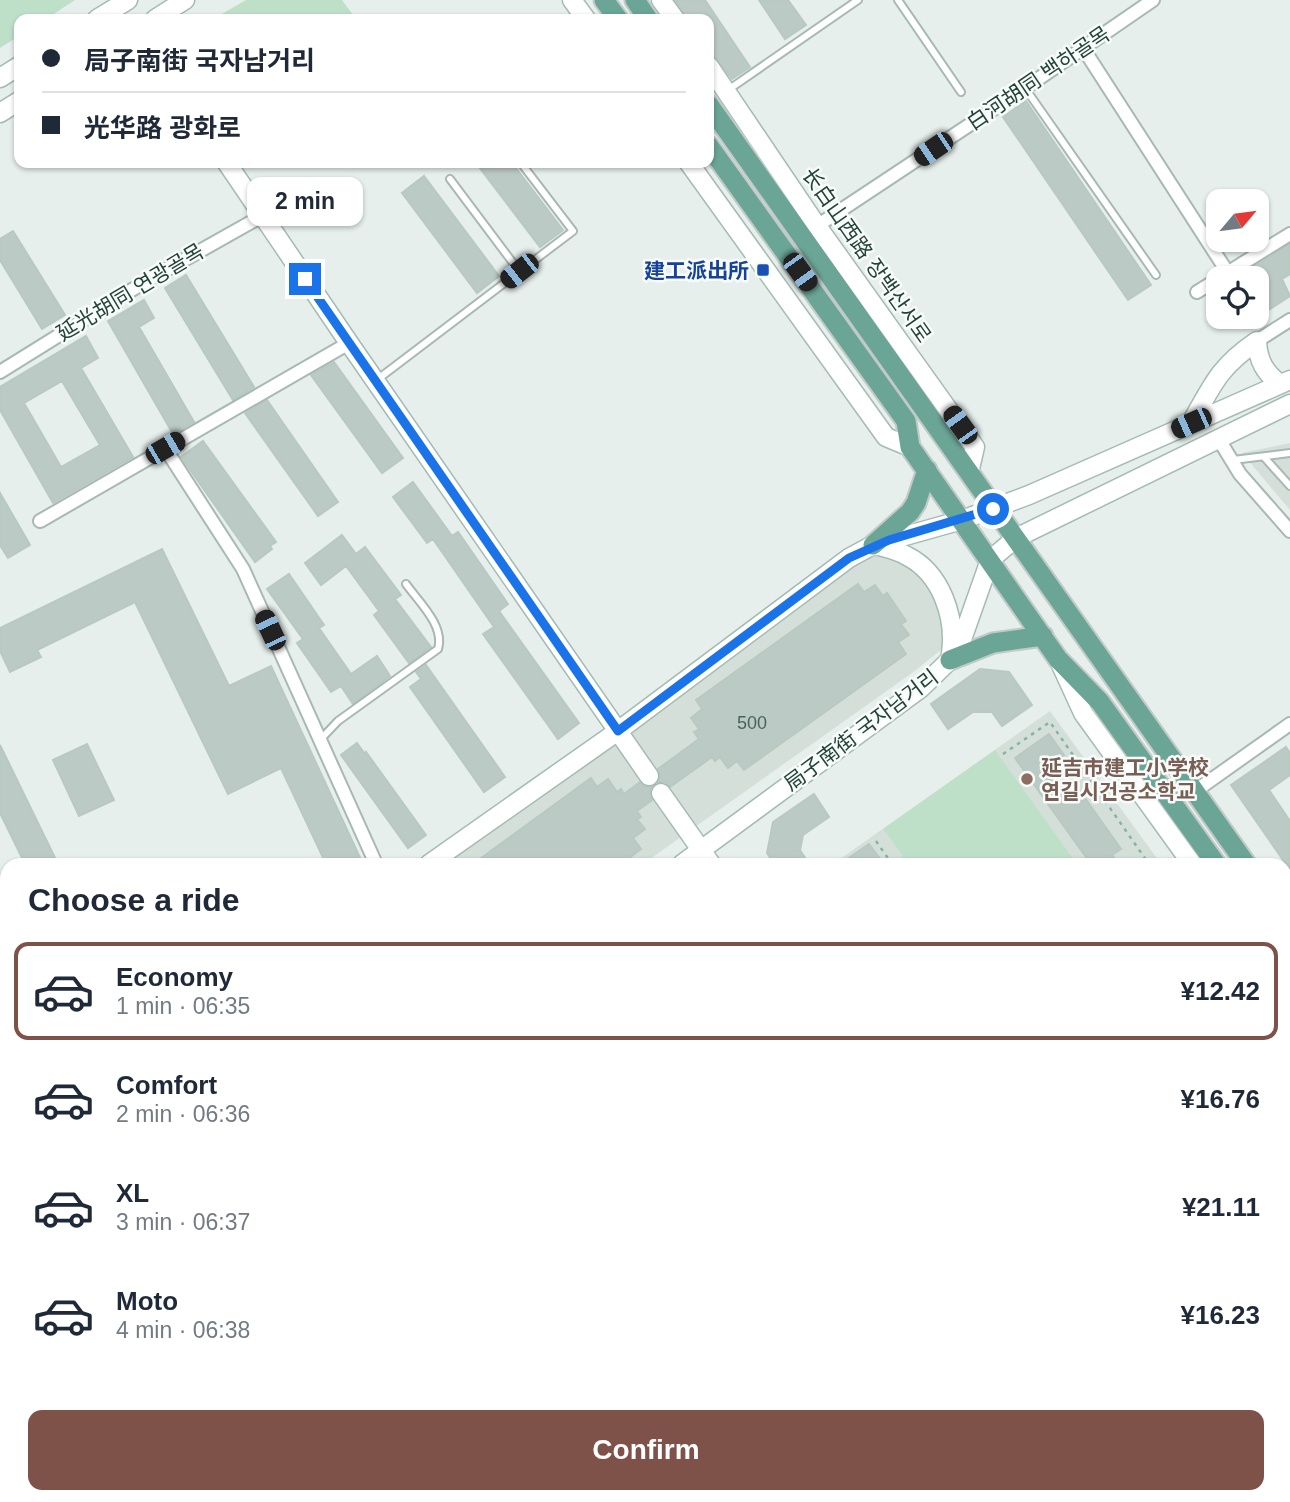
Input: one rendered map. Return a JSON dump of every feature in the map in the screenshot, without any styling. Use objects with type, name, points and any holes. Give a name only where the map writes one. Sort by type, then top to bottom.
[{"type":"main road","points":[[163,14],[185,0]]},
{"type":"main road","points":[[103,14],[117,3]]},
{"type":"main road","name":"长白山西路 장백산서로","points":[[714,73],[817,226],[975,447],[969,473]]},
{"type":"main road","name":"长白山西路 장백산서로","points":[[714,112],[1242,858]]},
{"type":"main road","points":[[714,153],[906,421],[910,447],[1058,659],[1083,713],[1188,858]]},
{"type":"main road","points":[[230,168],[649,776]]},
{"type":"main road","points":[[693,168],[886,437],[910,447]]},
{"type":"main road","points":[[1191,423],[1216,378],[1234,357],[1258,341],[1266,373],[1285,382]]},
{"type":"main road","points":[[438,858],[618,731],[849,558],[873,545],[993,509],[1285,382]]},
{"type":"main road","points":[[990,560],[1016,538],[1290,404]]},
{"type":"main road","points":[[873,545],[910,512],[916,503],[927,470]]},
{"type":"main road","points":[[873,545],[909,557],[933,579],[949,612],[952,631],[950,660],[993,643],[1043,636]]},
{"type":"main road","name":"局子南街 국자남거리","points":[[706,858],[922,688],[950,660],[960,645],[990,560]]},
{"type":"main road","points":[[1058,659],[1100,702],[1212,858]]},
{"type":"main road","points":[[661,793],[706,858]]},
{"type":"street","name":"白河胡同 백하골목","points":[[817,226],[1153,0]]},
{"type":"street","points":[[1083,48],[1215,266]]},
{"type":"street","name":"延光胡同 연광골목","points":[[0,372],[143,283],[262,216]]},
{"type":"street","points":[[1239,266],[1290,234]]},
{"type":"street","points":[[1197,292],[1206,287]]},
{"type":"street","points":[[1258,341],[1290,320]]},
{"type":"street","points":[[40,521],[349,343]]},
{"type":"street","points":[[1218,438],[1252,489],[1290,531]]},
{"type":"street","points":[[165,448],[243,569],[373,858]]},
{"type":"street","points":[[1194,792],[1290,723]]},
{"type":"lane","points":[[727,91],[858,0]]},
{"type":"lane","points":[[898,0],[961,92]]},
{"type":"lane","points":[[1025,88],[1156,275]]},
{"type":"lane","points":[[376,381],[573,231],[525,168]]},
{"type":"lane","points":[[450,179],[519,271]]},
{"type":"lane","points":[[1231,460],[1290,453]]},
{"type":"lane","points":[[1264,457],[1290,486]]},
{"type":"lane","points":[[320,740],[338,722],[438,649],[438,631],[406,584]]},
{"type":"path","points":[[1003,754],[1050,722],[1145,858]]},
{"type":"path","points":[[876,841],[888,858]]},
{"type":"shaded area","points":[[1290,443],[1290,510],[1242,453]]},
{"type":"shaded area","points":[[867,555],[889,558],[915,572],[929,586],[937,600],[943,637],[942,649],[651,858],[451,858]]},
{"type":"shaded area","name":"延吉市建工小学校 연길시건공소학교","points":[[1050,711],[1157,858],[842,858]]},
{"type":"green space","points":[[0,0],[75,0],[54,14],[14,14],[14,39],[0,48]]},
{"type":"green space","points":[[246,0],[342,0],[352,14],[222,14]]},
{"type":"green space","points":[[995,750],[1073,858],[900,858],[903,856],[883,829]]},
{"type":"building","points":[[675,0],[705,0],[750,67],[732,79],[714,56],[714,14],[685,14]]},
{"type":"building","points":[[759,0],[788,0],[806,25],[785,39]]},
{"type":"building","points":[[1026,101],[1151,285],[1128,300],[1003,117]]},
{"type":"building","points":[[480,168],[516,168],[563,230],[540,247]]},
{"type":"building","points":[[424,176],[499,276],[477,293],[402,193]]},
{"type":"building","points":[[13,231],[65,315],[42,329],[0,260],[0,239]]},
{"type":"building","points":[[1290,244],[1290,274],[1282,279],[1290,296],[1269,310],[1269,266],[1254,266]]},
{"type":"building","points":[[186,275],[254,387],[233,400],[165,288]]},
{"type":"building","points":[[144,300],[154,318],[139,327],[194,422],[173,434],[108,321]]},
{"type":"building","points":[[86,336],[98,358],[81,368],[133,457],[53,503],[0,410],[0,387]],"holes":[[[62,381],[100,445],[61,467],[24,403]]]},
{"type":"building","points":[[334,362],[403,458],[382,473],[311,375]]},
{"type":"building","points":[[267,400],[338,502],[318,516],[245,413]]},
{"type":"building","points":[[203,441],[276,542],[270,546],[272,549],[255,562],[181,457]]},
{"type":"building","points":[[413,482],[452,536],[458,532],[508,604],[499,611],[579,723],[558,739],[483,634],[494,627],[433,539],[427,543],[393,497]]},
{"type":"building","points":[[0,493],[30,545],[8,558],[0,545]]},
{"type":"building","points":[[342,535],[356,554],[365,547],[401,595],[395,599],[431,647],[409,663],[374,615],[379,611],[346,566],[321,585],[305,563]]},
{"type":"building","points":[[162,549],[229,686],[271,666],[360,858],[323,858],[281,768],[228,794],[135,602],[37,650],[41,657],[10,672],[0,651],[0,628]]},
{"type":"building","points":[[289,574],[324,625],[319,628],[351,674],[377,656],[390,676],[353,704],[341,686],[331,692],[297,643],[303,639],[267,589]]},
{"type":"building","points":[[858,584],[864,592],[875,585],[883,596],[887,593],[906,621],[901,624],[909,635],[898,642],[906,654],[744,770],[737,761],[728,768],[720,757],[715,761],[712,757],[670,787],[665,782],[658,782],[658,769],[699,739],[694,732],[699,729],[691,718],[702,709],[696,700]]},
{"type":"building","points":[[426,665],[505,777],[484,792],[410,687],[421,679],[416,672]]},
{"type":"building","points":[[980,669],[1009,672],[1032,705],[1002,726],[992,712],[973,712],[948,729],[931,704]]},
{"type":"building","points":[[1049,734],[1064,755],[1048,766],[1076,804],[1085,798],[1121,849],[1112,855],[1114,858],[1087,858],[1015,758]]},
{"type":"building","points":[[357,743],[426,835],[408,848],[341,755]]},
{"type":"building","points":[[87,744],[114,800],[79,816],[53,760]]},
{"type":"building","points":[[0,745],[55,858],[22,858],[0,813]]},
{"type":"building","points":[[1286,747],[1290,753],[1290,775],[1269,790],[1290,821],[1290,858],[1282,858],[1231,785]]},
{"type":"building","points":[[591,778],[597,787],[608,779],[617,792],[621,789],[624,794],[640,782],[645,787],[652,787],[652,800],[637,811],[641,817],[637,819],[645,829],[633,838],[641,849],[629,858],[481,858]]},
{"type":"building","points":[[814,794],[829,817],[803,835],[800,850],[805,858],[770,858],[767,853],[773,822]]},
{"type":"building","points":[[869,844],[880,858],[849,858]]},
{"type":"place","name":"建工派出所","points":[[763,270]]},
{"type":"place","name":"延吉市建工小学校 연길시건공소학교","points":[[1027,779]]},
{"type":"route","points":[[305,279],[618,731],[849,558],[870,546],[993,509]]}]
